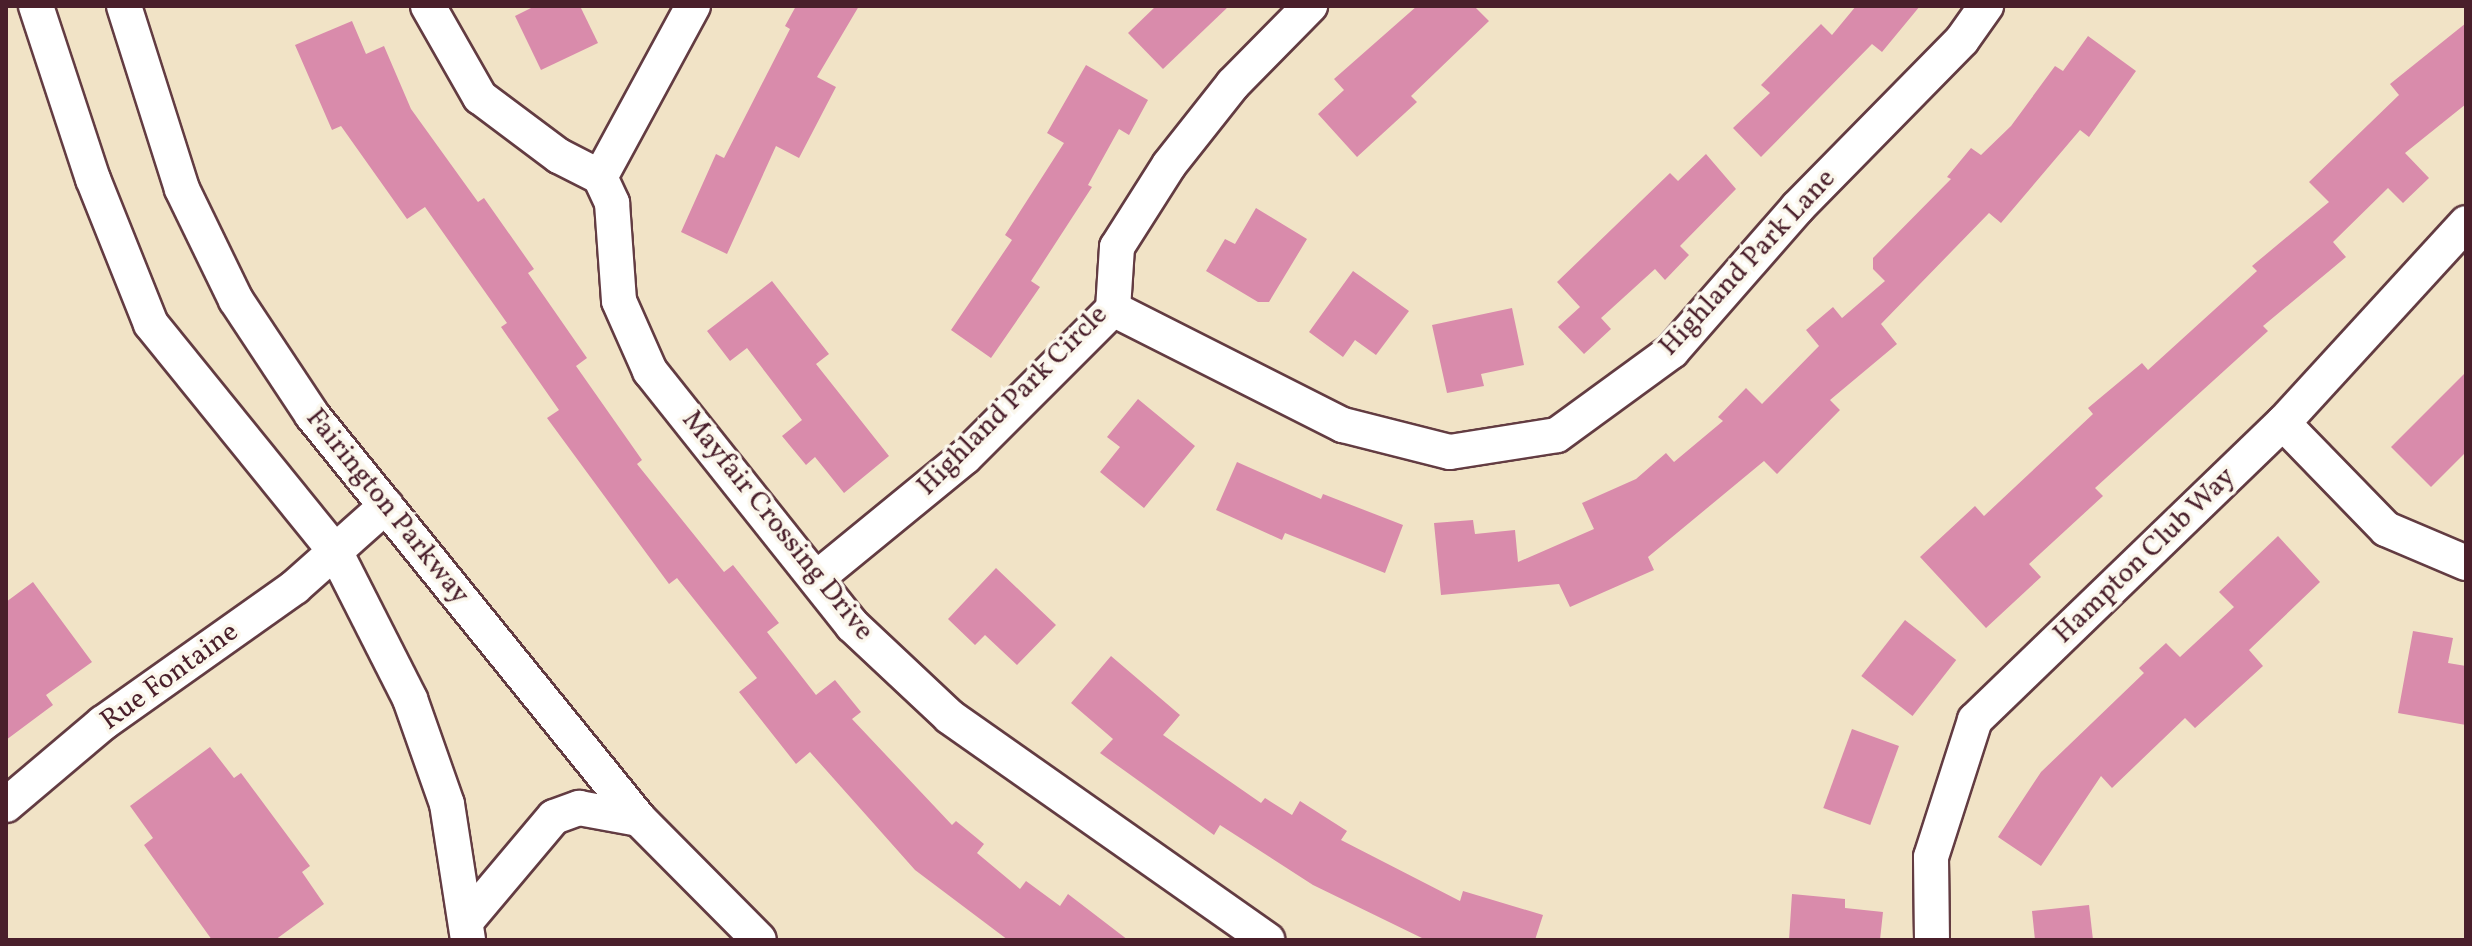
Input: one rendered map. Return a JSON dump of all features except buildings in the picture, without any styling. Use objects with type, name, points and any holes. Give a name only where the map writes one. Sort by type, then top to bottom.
[{"type":"street","points":[[36,6],[93,179],[151,324],[335,551],[410,699],[447,804],[468,930]]},
{"type":"street","name":"Fairington Parkway","points":[[124,6],[182,189],[236,300],[312,415],[639,819],[759,940]]},
{"type":"street","points":[[428,6],[480,97],[559,156],[600,177],[693,6]]},
{"type":"street","name":"Highland Park Circle","points":[[817,578],[965,457],[1113,309],[1117,247],[1169,165],[1233,84],[1310,6]]},
{"type":"street","name":"Highland Park Lane","points":[[1113,309],[1343,425],[1450,452],[1557,435],[1672,351],[1797,208],[1962,40],[1986,6]]},
{"type":"street","name":"Mayfair Crossing Drive","points":[[600,177],[612,203],[619,301],[650,371],[852,625],[950,717],[1267,940]]},
{"type":"street","name":"Hampton Club Way","points":[[1932,940],[1931,857],[1975,720],[2283,423],[2466,223]]},
{"type":"street","points":[[2283,423],[2386,529],[2466,563]]},
{"type":"street","name":"Rue Fontaine","points":[[6,805],[103,723],[295,587],[386,506]]},
{"type":"street","points":[[468,930],[554,817],[579,808],[639,819]]}]
